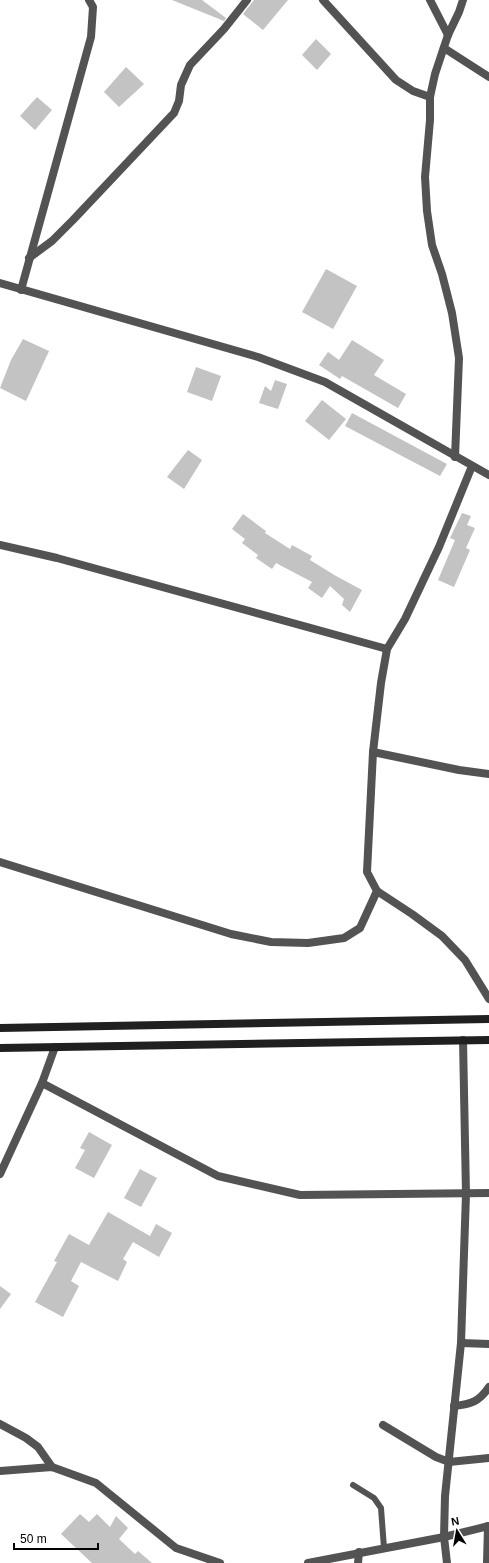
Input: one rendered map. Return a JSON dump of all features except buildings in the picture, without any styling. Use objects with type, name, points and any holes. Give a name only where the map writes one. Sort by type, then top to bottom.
[{"type":"main road","points":[[0,1028],[489,1019]]},
{"type":"main road","points":[[0,1048],[489,1040]]},
{"type":"street","points":[[21,290],[92,38],[93,7],[89,0]]},
{"type":"street","points":[[29,258],[52,240],[73,220],[174,113],[179,101],[181,85],[190,65],[224,29],[247,0]]},
{"type":"street","points":[[323,0],[396,80],[412,91],[430,97]]},
{"type":"street","points":[[430,0],[448,35]]},
{"type":"street","points":[[455,457],[459,358],[452,313],[442,274],[432,246],[427,211],[425,177],[430,120],[430,97],[435,74],[448,35],[463,0]]},
{"type":"street","points":[[444,48],[489,77]]},
{"type":"street","points":[[0,284],[258,357],[325,382],[489,475]]},
{"type":"street","points":[[472,466],[436,554],[405,619],[387,649],[381,683],[373,752],[367,872],[377,891],[442,936],[465,960],[489,999]]},
{"type":"street","points":[[0,545],[57,558],[387,649]]},
{"type":"street","points":[[373,752],[459,770],[489,774]]},
{"type":"street","points":[[0,862],[231,934],[271,942],[308,943],[344,938],[360,928],[377,891]]},
{"type":"street","points":[[447,1563],[444,1537],[445,1496],[462,1343],[466,1194],[463,1040]]},
{"type":"street","points":[[0,1174],[42,1084],[55,1047]]},
{"type":"street","points":[[42,1084],[218,1176],[300,1195],[489,1193]]},
{"type":"street","points":[[462,1343],[489,1344]]},
{"type":"street","points":[[454,1406],[469,1404],[483,1397],[489,1387]]},
{"type":"street","points":[[0,1424],[26,1438],[38,1447],[52,1467]]},
{"type":"street","points":[[383,1425],[436,1457],[449,1462],[489,1458]]},
{"type":"street","points":[[0,1472],[52,1467],[96,1483],[176,1548],[220,1563]]},
{"type":"street","points":[[308,1563],[359,1552],[444,1537],[489,1526],[487,1563]]},
{"type":"street","points":[[358,1563],[359,1552]]},
{"type":"lane","points":[[353,1485],[374,1498],[381,1508],[384,1548]]}]
